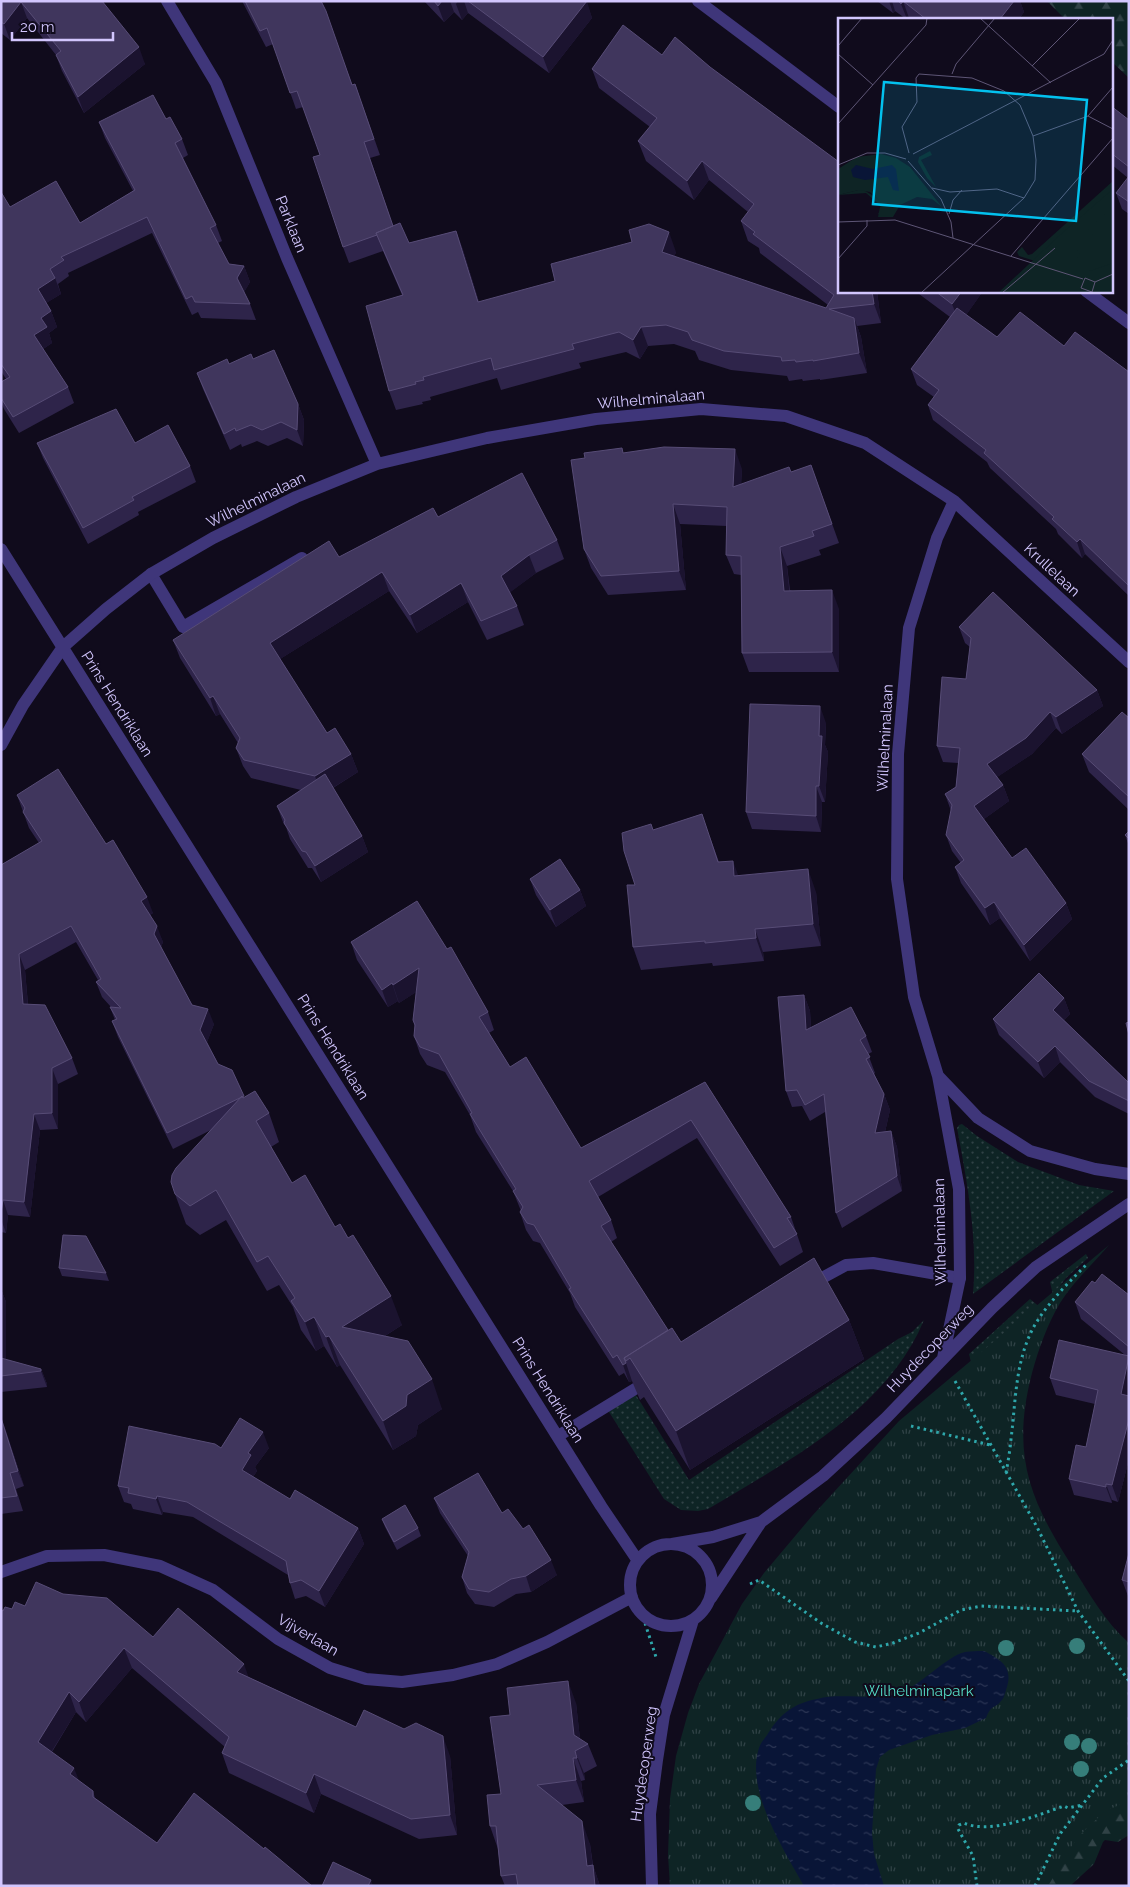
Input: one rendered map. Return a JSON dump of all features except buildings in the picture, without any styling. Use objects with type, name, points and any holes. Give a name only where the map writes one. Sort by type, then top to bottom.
[{"type":"street","name":"Parklaan","points":[[167,1],[216,83],[287,258],[377,464]]},
{"type":"street","points":[[698,1],[838,106]]},
{"type":"street","points":[[1087,292],[1129,323]]},
{"type":"street","name":"Wilhelminalaan","points":[[1,745],[23,705],[62,647],[106,608],[151,574],[213,538],[296,497],[377,464],[487,438],[596,419],[701,409],[786,416],[865,443],[954,501],[937,538],[909,628],[898,754],[897,879],[914,997],[938,1076],[959,1189],[960,1278],[943,1358]]},
{"type":"street","name":"Krullelaan","points":[[954,501],[1129,662]]},
{"type":"street","name":"Prins Hendriklaan","points":[[1,549],[638,1561]]},
{"type":"street","points":[[151,574],[183,627],[302,558]]},
{"type":"street","name":"Wilhelminalaan","points":[[938,1076],[978,1118],[1030,1151],[1095,1169],[1129,1174]]},
{"type":"street","name":"Huydecoperweg","points":[[672,1544],[713,1538],[761,1522],[823,1476],[879,1424],[992,1308],[1036,1267],[1129,1204]]},
{"type":"street","points":[[802,1288],[846,1264],[873,1263],[960,1278]]},
{"type":"street","points":[[558,1436],[659,1374]]},
{"type":"street","name":"Huydecoperweg","points":[[710,1599],[761,1522]]},
{"type":"street","points":[[672,1544],[691,1549],[706,1562],[712,1579],[710,1599],[703,1612],[693,1620],[680,1626],[666,1626],[653,1622],[642,1614],[632,1597],[631,1578],[638,1561],[650,1550],[672,1544]]},
{"type":"street","name":"Vijverlaan","points":[[1,1572],[47,1556],[104,1555],[160,1566],[213,1590],[278,1639],[330,1668],[366,1679],[402,1682],[453,1675],[497,1664],[547,1642],[632,1597]]},
{"type":"street","name":"Huydecoperweg","points":[[652,1886],[650,1814],[664,1715],[693,1620]]},
{"type":"path","points":[[1006,1473],[1012,1438],[1015,1394],[1026,1346],[1035,1324],[1049,1304],[1088,1262]]},
{"type":"path","points":[[943,1358],[1037,1527],[1078,1611],[1129,1681]]},
{"type":"path","points":[[879,1424],[928,1429],[990,1445]]},
{"type":"path","points":[[710,1599],[760,1580],[821,1623],[855,1642],[876,1646],[919,1633],[961,1610],[981,1606],[1078,1611]]},
{"type":"path","points":[[1035,1886],[1060,1834],[1103,1778],[1129,1760]]},
{"type":"path","points":[[976,1886],[973,1856],[958,1829],[960,1825],[964,1823],[972,1827],[992,1826],[1020,1822],[1064,1806],[1068,1808],[1082,1805]]},
{"type":"green space","points":[[1047,1],[1129,1],[1129,78],[1112,62],[1112,18],[1064,18]]},
{"type":"green space","points":[[962,1124],[977,1136],[1018,1162],[1079,1185],[1114,1191],[973,1294],[973,1231],[968,1189],[957,1128]]},
{"type":"green space","name":"Wilhelminapark","points":[[1109,1245],[1065,1295],[1047,1328],[1032,1373],[1023,1428],[1024,1452],[1028,1475],[1045,1519],[1057,1542],[1098,1607],[1112,1626],[1129,1643],[1129,1801],[1105,1811],[1077,1838],[1048,1886],[670,1886],[668,1855],[670,1799],[676,1756],[688,1713],[699,1684],[742,1604],[764,1573],[812,1516],[899,1421]]},
{"type":"green space","points":[[1086,1254],[1088,1258],[1066,1278],[1053,1295],[1050,1282]]},
{"type":"green space","points":[[1030,1299],[1041,1308],[972,1366],[969,1354]]},
{"type":"green space","points":[[924,1320],[907,1352],[886,1381],[860,1407],[802,1452],[708,1509],[698,1511],[681,1510],[664,1499],[604,1404],[631,1387],[689,1480],[898,1339],[912,1332]]},
{"type":"green space","points":[[1129,1774],[1129,1835],[1118,1842],[1105,1840],[1094,1864],[1070,1886],[1041,1886],[1057,1851]]},
{"type":"water","points":[[984,1651],[1001,1661],[1007,1670],[1008,1676],[1003,1699],[990,1710],[986,1718],[965,1728],[932,1735],[889,1750],[880,1757],[876,1769],[872,1833],[874,1854],[884,1886],[804,1886],[777,1838],[762,1801],[757,1782],[756,1765],[759,1748],[778,1719],[795,1706],[827,1697],[880,1697],[900,1693],[958,1655],[967,1652]]}]
